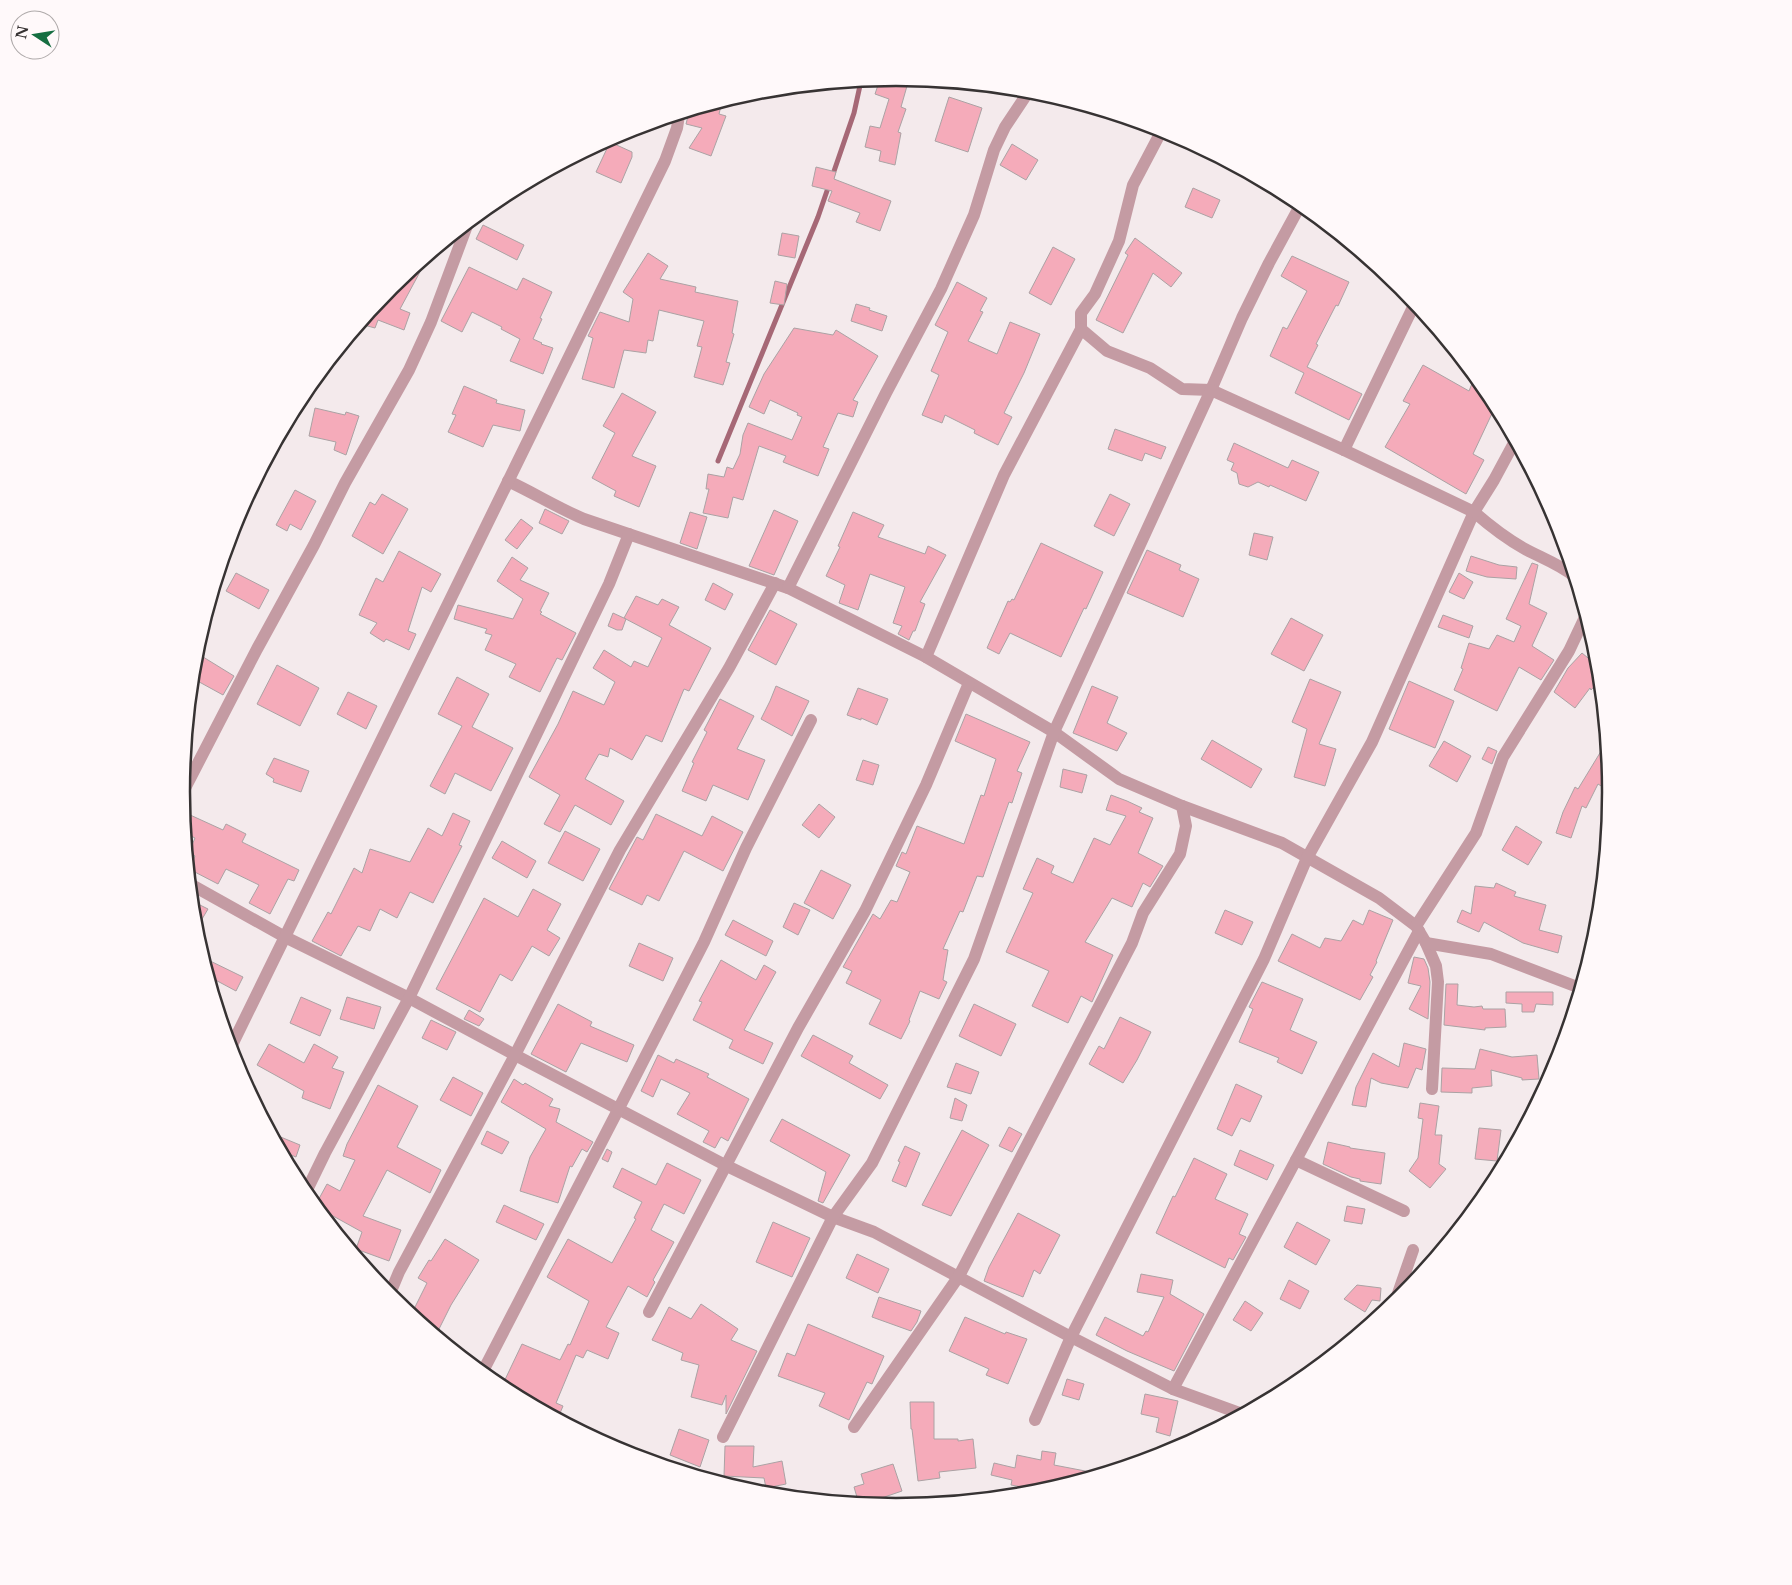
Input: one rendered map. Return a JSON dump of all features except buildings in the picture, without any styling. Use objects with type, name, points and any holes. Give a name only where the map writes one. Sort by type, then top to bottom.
[{"type":"street","points":[[788,588],[886,393],[941,290],[974,215],[994,150],[1024,98]]},
{"type":"street","points":[[235,1039],[665,161],[678,121]]},
{"type":"street","points":[[926,657],[1004,475],[1081,329],[1082,313],[1094,294],[1119,241],[1133,184],[1158,137]]},
{"type":"street","points":[[723,1437],[833,1217],[872,1163],[974,960],[1054,732],[1246,311],[1296,211]]},
{"type":"street","points":[[190,778],[345,483],[409,370],[431,322],[464,234]]},
{"type":"street","points":[[1344,450],[1411,310]]},
{"type":"street","points":[[1081,329],[1106,351],[1150,368],[1182,389],[1211,390],[1344,450],[1474,512],[1495,530],[1524,549],[1567,570]]},
{"type":"street","points":[[1034,1420],[1071,1337],[1264,959],[1307,858],[1372,742],[1474,512],[1512,447]]},
{"type":"street","points":[[508,481],[584,519],[788,588],[926,657],[1054,732],[1119,779],[1182,806],[1282,843],[1380,898],[1418,929],[1436,966],[1438,982],[1432,1089]]},
{"type":"street","points":[[309,1185],[409,998],[609,584],[628,534]]},
{"type":"street","points":[[392,1287],[398,1272],[514,1055],[620,850],[729,668],[775,583]]},
{"type":"street","points":[[1173,1389],[1418,929],[1476,833],[1503,758],[1569,651],[1582,624]]},
{"type":"street","points":[[650,1312],[798,1028],[865,911],[926,785],[969,682]]},
{"type":"street","points":[[485,1367],[704,942],[746,848],[811,720]]},
{"type":"street","points":[[854,1428],[959,1276],[1132,943],[1143,913],[1180,854],[1186,826],[1182,806]]},
{"type":"street","points":[[196,888],[285,937],[409,998],[727,1166],[833,1217],[874,1232],[1173,1389],[1235,1411]]},
{"type":"street","points":[[1426,943],[1491,954],[1575,986]]},
{"type":"street","points":[[1296,1160],[1404,1211]]},
{"type":"street","points":[[1400,1287],[1413,1250]]},
{"type":"waterway","points":[[832,177],[854,113],[860,88]]},
{"type":"waterway","points":[[718,461],[818,217],[829,185]]}]
